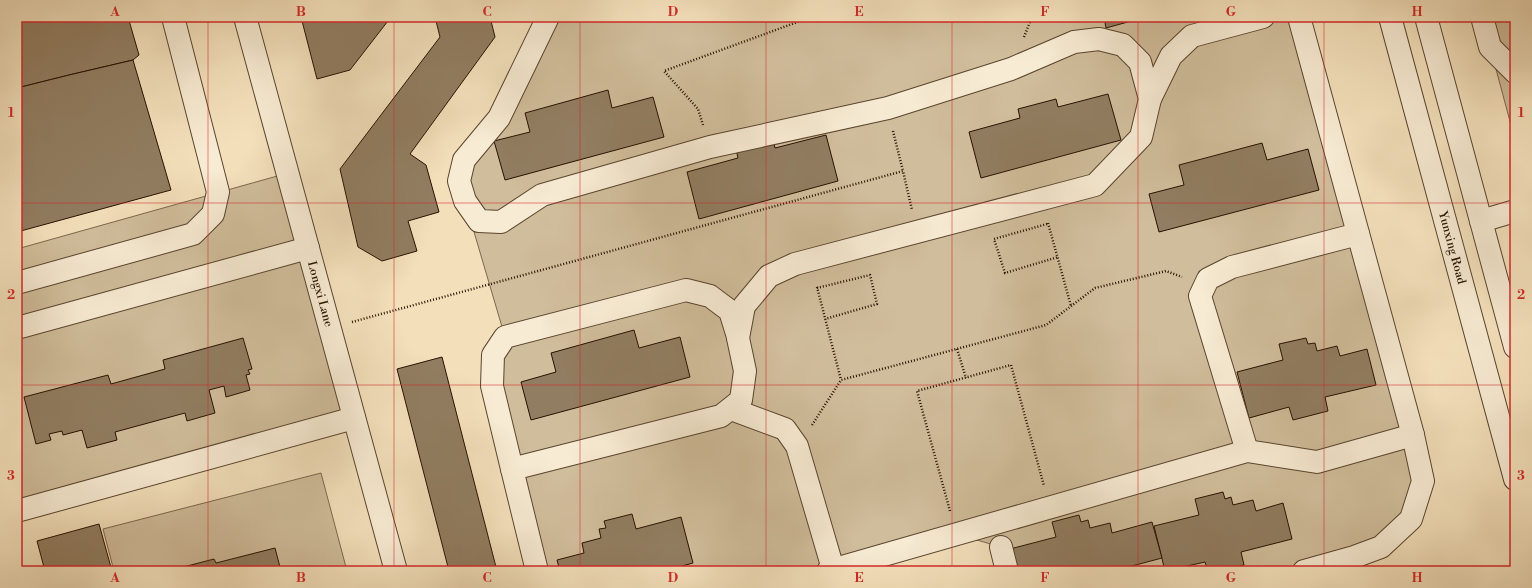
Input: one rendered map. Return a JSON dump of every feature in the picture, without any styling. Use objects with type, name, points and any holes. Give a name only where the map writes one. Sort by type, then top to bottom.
[{"type":"street","points":[[17,283],[193,234],[213,214],[218,192],[173,17]]},
{"type":"street","name":"Longxi Lane","points":[[245,17],[396,571]]},
{"type":"street","points":[[548,17],[498,118],[464,160],[459,181],[465,201],[479,221],[501,222],[542,196],[710,147],[888,108],[1011,69],[1074,42],[1099,39],[1123,45],[1140,62],[1150,99]]},
{"type":"street","points":[[738,338],[744,306],[769,276],[795,264],[1095,185],[1140,137],[1150,99],[1171,56],[1192,36],[1263,17]]},
{"type":"street","points":[[1299,17],[1413,435],[1423,481],[1412,519],[1380,547],[1354,557],[1304,571]]},
{"type":"street","name":"Yunxing Road","points":[[1390,17],[1515,479]]},
{"type":"street","points":[[1426,17],[1515,347]]},
{"type":"street","points":[[1482,17],[1490,47],[1515,72]]},
{"type":"street","points":[[1481,221],[1515,211]]},
{"type":"street","points":[[1247,451],[1200,296],[1208,279],[1232,267],[1358,234]]},
{"type":"street","points":[[17,328],[308,248]]},
{"type":"street","points":[[512,468],[721,416],[741,400],[745,371],[738,338],[730,311],[710,296],[686,290],[505,337],[493,355],[492,386],[537,571]]},
{"type":"street","points":[[731,408],[785,429],[797,446],[830,570],[1247,451],[1317,462],[1413,435]]},
{"type":"street","points":[[17,511],[354,418]]},
{"type":"street","points":[[1001,547],[1008,571]]},
{"type":"path","points":[[710,147],[698,109],[664,71],[811,17]]},
{"type":"path","points":[[888,108],[917,232]]},
{"type":"path","points":[[330,328],[903,171]]},
{"type":"path","points":[[1041,199],[1071,306]]},
{"type":"path","points":[[1048,224],[994,239],[1005,273],[1058,257]]},
{"type":"path","points":[[810,260],[841,380]]},
{"type":"path","points":[[797,446],[841,380],[1046,324],[1095,288],[1166,271],[1206,284]]},
{"type":"path","points":[[817,288],[870,275],[877,304],[825,319]]},
{"type":"path","points":[[957,349],[966,378]]},
{"type":"path","points":[[956,534],[917,391],[1011,365],[1050,507]]},
{"type":"shaded area","points":[[548,17],[1299,17],[1423,481],[1381,547],[1304,571],[1007,571],[1001,547],[956,534],[828,571],[537,571],[492,386],[505,337],[459,181]]},
{"type":"shaded area","points":[[1482,17],[1515,17],[1515,140]]},
{"type":"shaded area","points":[[288,173],[354,418],[17,511],[17,249]]},
{"type":"shaded area","points":[[321,473],[347,571],[114,571],[103,529]]},
{"type":"building","points":[[17,17],[128,17],[139,55],[133,60],[17,88]]},
{"type":"building","points":[[301,17],[391,17],[350,70],[317,79]]},
{"type":"building","points":[[435,17],[490,17],[495,37],[410,154],[426,165],[439,212],[408,221],[417,251],[382,261],[358,247],[340,169],[440,37]]},
{"type":"building","points":[[1104,17],[1146,17],[1106,28]]},
{"type":"building","points":[[133,60],[171,190],[17,232],[17,88]]},
{"type":"building","points":[[608,90],[612,108],[653,97],[664,137],[505,180],[494,141],[530,132],[525,113]]},
{"type":"building","points":[[1108,94],[1121,140],[981,178],[969,132],[1020,118],[1018,109],[1056,99],[1058,107]]},
{"type":"building","points":[[826,135],[838,181],[699,219],[687,172],[738,158],[736,149],[773,139],[775,148]]},
{"type":"building","points":[[1262,143],[1267,160],[1308,149],[1319,190],[1159,232],[1149,194],[1184,185],[1179,165]]},
{"type":"building","points":[[634,330],[639,348],[680,337],[690,377],[531,420],[521,382],[556,372],[551,353]]},
{"type":"building","points":[[243,338],[252,369],[248,370],[250,374],[246,375],[250,390],[226,397],[224,386],[209,390],[215,413],[187,421],[185,413],[115,432],[117,440],[87,448],[82,430],[63,435],[62,431],[49,434],[51,440],[36,444],[24,397],[108,375],[111,384],[165,369],[163,360]]},
{"type":"building","points":[[1306,338],[1308,344],[1315,343],[1317,351],[1337,346],[1340,356],[1367,349],[1376,385],[1325,397],[1328,411],[1293,420],[1289,407],[1249,418],[1237,372],[1283,360],[1279,344]]},
{"type":"building","points":[[442,357],[496,567],[479,571],[449,571],[397,369]]},
{"type":"building","points":[[1223,492],[1225,499],[1231,497],[1233,505],[1253,500],[1256,511],[1283,503],[1292,539],[1241,552],[1244,565],[1221,571],[1208,571],[1205,562],[1165,571],[1154,526],[1199,515],[1195,499]]},
{"type":"building","points":[[632,514],[636,529],[681,517],[693,563],[664,571],[560,571],[557,560],[584,553],[582,543],[601,538],[599,529],[606,528],[604,521]]},
{"type":"building","points":[[1079,515],[1081,522],[1088,520],[1090,528],[1110,523],[1112,533],[1152,522],[1162,558],[1113,571],[1016,571],[1010,549],[1056,537],[1052,522]]},
{"type":"building","points":[[99,524],[112,571],[45,571],[37,541]]},
{"type":"building","points":[[275,548],[281,571],[168,571],[214,559],[216,563]]},
{"type":"building","points":[[901,567],[902,571],[884,571]]}]
